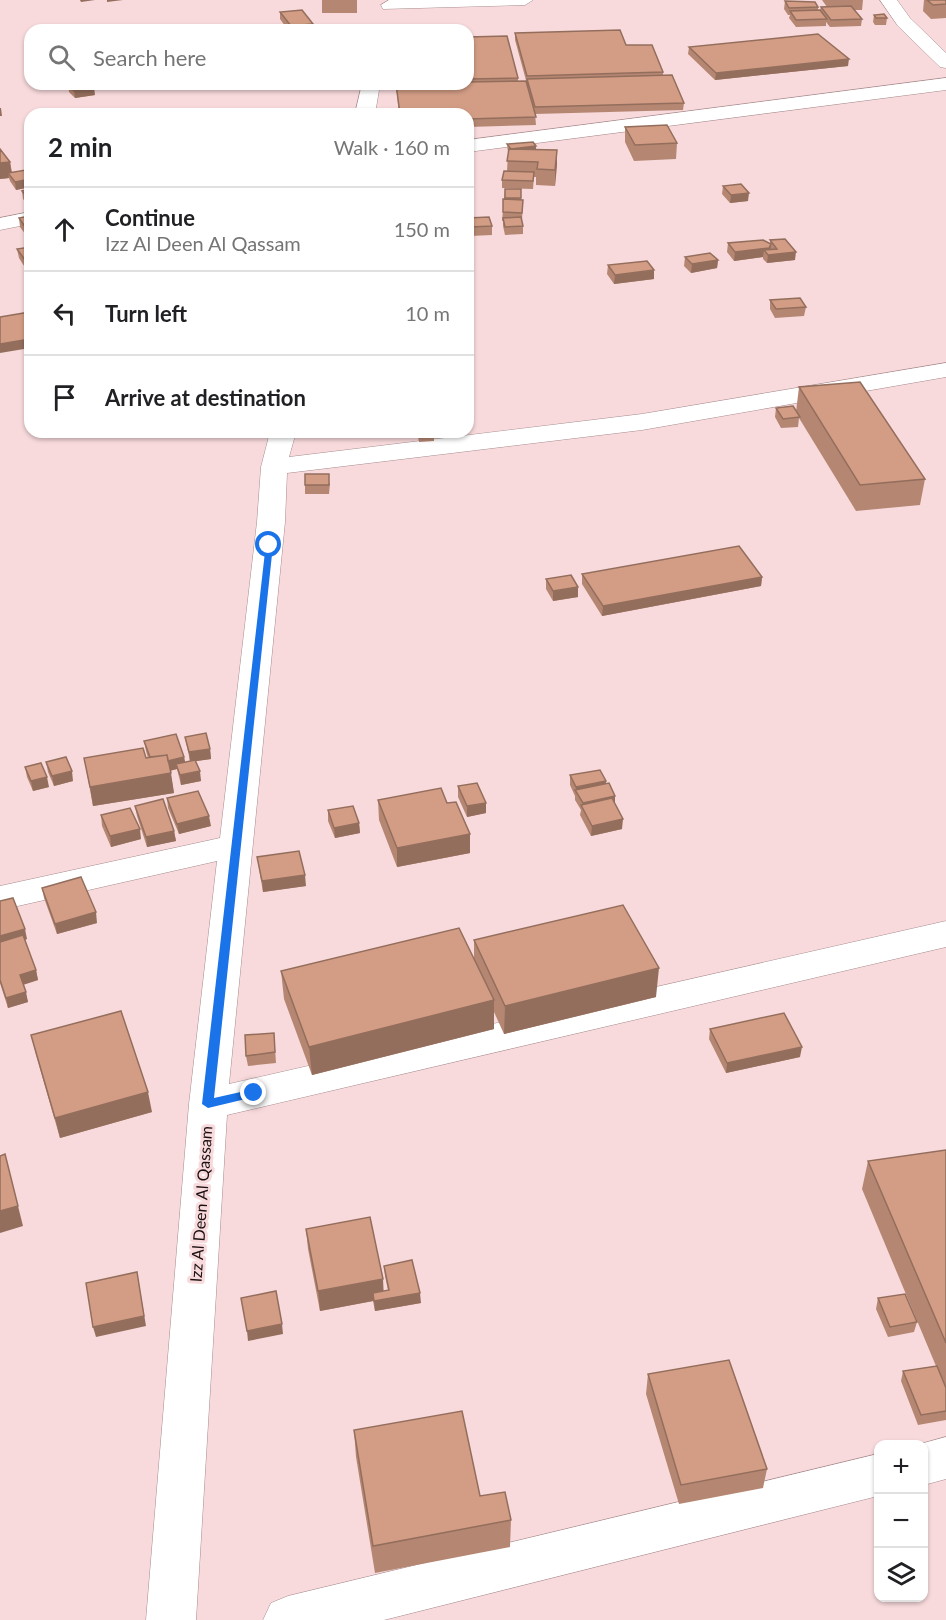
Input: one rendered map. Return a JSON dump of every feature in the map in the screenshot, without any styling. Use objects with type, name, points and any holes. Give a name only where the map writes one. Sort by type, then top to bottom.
[{"type":"street","points":[[388,9],[525,0]]},
{"type":"street","points":[[888,0],[904,22],[946,63]]},
{"type":"street","points":[[474,145],[946,84]]},
{"type":"street","points":[[365,108],[370,90]]},
{"type":"street","points":[[0,224],[24,219]]},
{"type":"street","points":[[274,467],[642,422],[946,370]]},
{"type":"street","name":"Izz Al Deen Al Qassam","points":[[171,1620],[208,1104],[234,846],[271,522],[274,467],[281,438]]},
{"type":"street","points":[[0,898],[234,846]]},
{"type":"street","points":[[208,1104],[946,934]]},
{"type":"street","points":[[928,1463],[946,1458]]},
{"type":"street","points":[[288,1620],[874,1476]]},
{"type":"building","points":[[927,0],[946,0],[946,4],[933,5]]},
{"type":"building","points":[[785,1],[815,2],[818,7],[789,8]]},
{"type":"building","points":[[851,6],[862,19],[831,20],[821,7]]},
{"type":"building","points":[[302,10],[313,24],[289,24],[280,12]]},
{"type":"building","points":[[820,10],[827,19],[796,20],[790,11]]},
{"type":"building","points":[[884,14],[887,18],[876,18],[874,15]]},
{"type":"building","points":[[620,30],[626,45],[652,45],[663,72],[527,76],[515,33]]},
{"type":"building","points":[[818,34],[849,59],[716,73],[689,47]]},
{"type":"building","points":[[507,36],[518,78],[474,79],[474,37]]},
{"type":"building","points":[[672,75],[684,103],[535,107],[527,79]]},
{"type":"building","points":[[526,81],[536,117],[474,119],[474,108],[399,108],[397,90],[474,90],[474,82]]},
{"type":"building","points":[[667,125],[677,143],[635,145],[625,127]]},
{"type":"building","points":[[533,142],[536,146],[511,149],[507,144]]},
{"type":"building","points":[[0,149],[10,162],[0,163]]},
{"type":"building","points":[[509,149],[557,150],[555,170],[537,169],[538,162],[507,161]]},
{"type":"building","points":[[24,170],[24,180],[15,182],[8,173]]},
{"type":"building","points":[[504,171],[534,172],[533,181],[502,180]]},
{"type":"building","points":[[741,184],[749,193],[731,195],[723,186]]},
{"type":"building","points":[[505,189],[521,189],[521,198],[505,198]]},
{"type":"building","points":[[503,199],[523,200],[522,213],[503,212]]},
{"type":"building","points":[[489,217],[492,226],[474,227],[474,218]]},
{"type":"building","points":[[521,217],[523,226],[505,227],[503,218]]},
{"type":"building","points":[[785,239],[796,252],[768,255],[764,250],[777,249],[770,240]]},
{"type":"building","points":[[763,240],[771,244],[769,248],[735,252],[728,243]]},
{"type":"building","points":[[24,248],[24,259],[17,249]]},
{"type":"building","points":[[710,253],[718,260],[692,264],[685,257]]},
{"type":"building","points":[[647,261],[654,270],[615,275],[608,265]]},
{"type":"building","points":[[800,298],[806,307],[776,309],[770,300]]},
{"type":"building","points":[[24,313],[24,340],[0,344],[0,317]]},
{"type":"building","points":[[860,382],[925,479],[860,485],[799,387]]},
{"type":"building","points":[[793,406],[800,417],[783,419],[776,408]]},
{"type":"building","points":[[305,474],[329,474],[329,485],[305,485]]},
{"type":"building","points":[[739,546],[762,577],[603,606],[582,574]]},
{"type":"building","points":[[571,575],[578,587],[553,591],[546,579]]},
{"type":"building","points":[[206,733],[210,749],[189,752],[185,737]]},
{"type":"building","points":[[176,734],[184,757],[168,761],[167,755],[150,757],[144,741]]},
{"type":"building","points":[[143,748],[146,758],[167,755],[171,773],[90,787],[84,758]]},
{"type":"building","points":[[66,757],[72,771],[52,776],[46,762]]},
{"type":"building","points":[[195,760],[200,771],[180,775],[176,764]]},
{"type":"building","points":[[41,763],[47,777],[31,781],[25,767]]},
{"type":"building","points":[[600,770],[606,781],[576,787],[570,775]]},
{"type":"building","points":[[477,783],[486,803],[467,806],[458,786]]},
{"type":"building","points":[[609,783],[615,796],[583,803],[575,790]]},
{"type":"building","points":[[441,788],[447,803],[456,802],[470,834],[397,848],[378,800]]},
{"type":"building","points":[[198,791],[209,816],[177,824],[167,798]]},
{"type":"building","points":[[612,798],[623,819],[592,826],[581,805]]},
{"type":"building","points":[[163,799],[174,831],[146,837],[135,806]]},
{"type":"building","points":[[353,806],[359,823],[334,828],[328,810]]},
{"type":"building","points":[[130,808],[140,829],[110,836],[101,815]]},
{"type":"building","points":[[299,851],[305,875],[262,881],[257,857]]},
{"type":"building","points":[[81,877],[96,912],[55,924],[42,888]]},
{"type":"building","points":[[13,898],[25,929],[0,936],[0,901]]},
{"type":"building","points":[[623,905],[659,968],[505,1006],[474,940]]},
{"type":"building","points":[[459,928],[494,1000],[309,1047],[281,971]]},
{"type":"building","points":[[23,935],[36,970],[20,975],[26,992],[6,998],[0,980],[0,942]]},
{"type":"building","points":[[121,1011],[148,1092],[55,1118],[31,1035]]},
{"type":"building","points":[[784,1013],[802,1047],[727,1063],[710,1029]]},
{"type":"building","points":[[274,1033],[275,1052],[246,1056],[245,1035]]},
{"type":"building","points":[[946,1150],[946,1343],[868,1161]]},
{"type":"building","points":[[5,1154],[18,1206],[0,1211],[0,1156]]},
{"type":"building","points":[[370,1217],[383,1279],[318,1291],[306,1229]]},
{"type":"building","points":[[412,1260],[420,1293],[374,1301],[373,1293],[389,1290],[384,1266]]},
{"type":"building","points":[[137,1272],[144,1316],[93,1327],[86,1283]]},
{"type":"building","points":[[276,1291],[282,1324],[247,1331],[241,1298]]},
{"type":"building","points":[[905,1294],[917,1322],[890,1327],[878,1298]]},
{"type":"building","points":[[729,1360],[767,1469],[681,1485],[648,1374]]},
{"type":"building","points":[[937,1366],[946,1388],[946,1411],[921,1415],[903,1371]]},
{"type":"building","points":[[462,1411],[480,1496],[505,1492],[511,1520],[373,1546],[354,1430]]},
{"type":"route","points":[[254,1093],[208,1104],[220,974],[269,545]]}]
